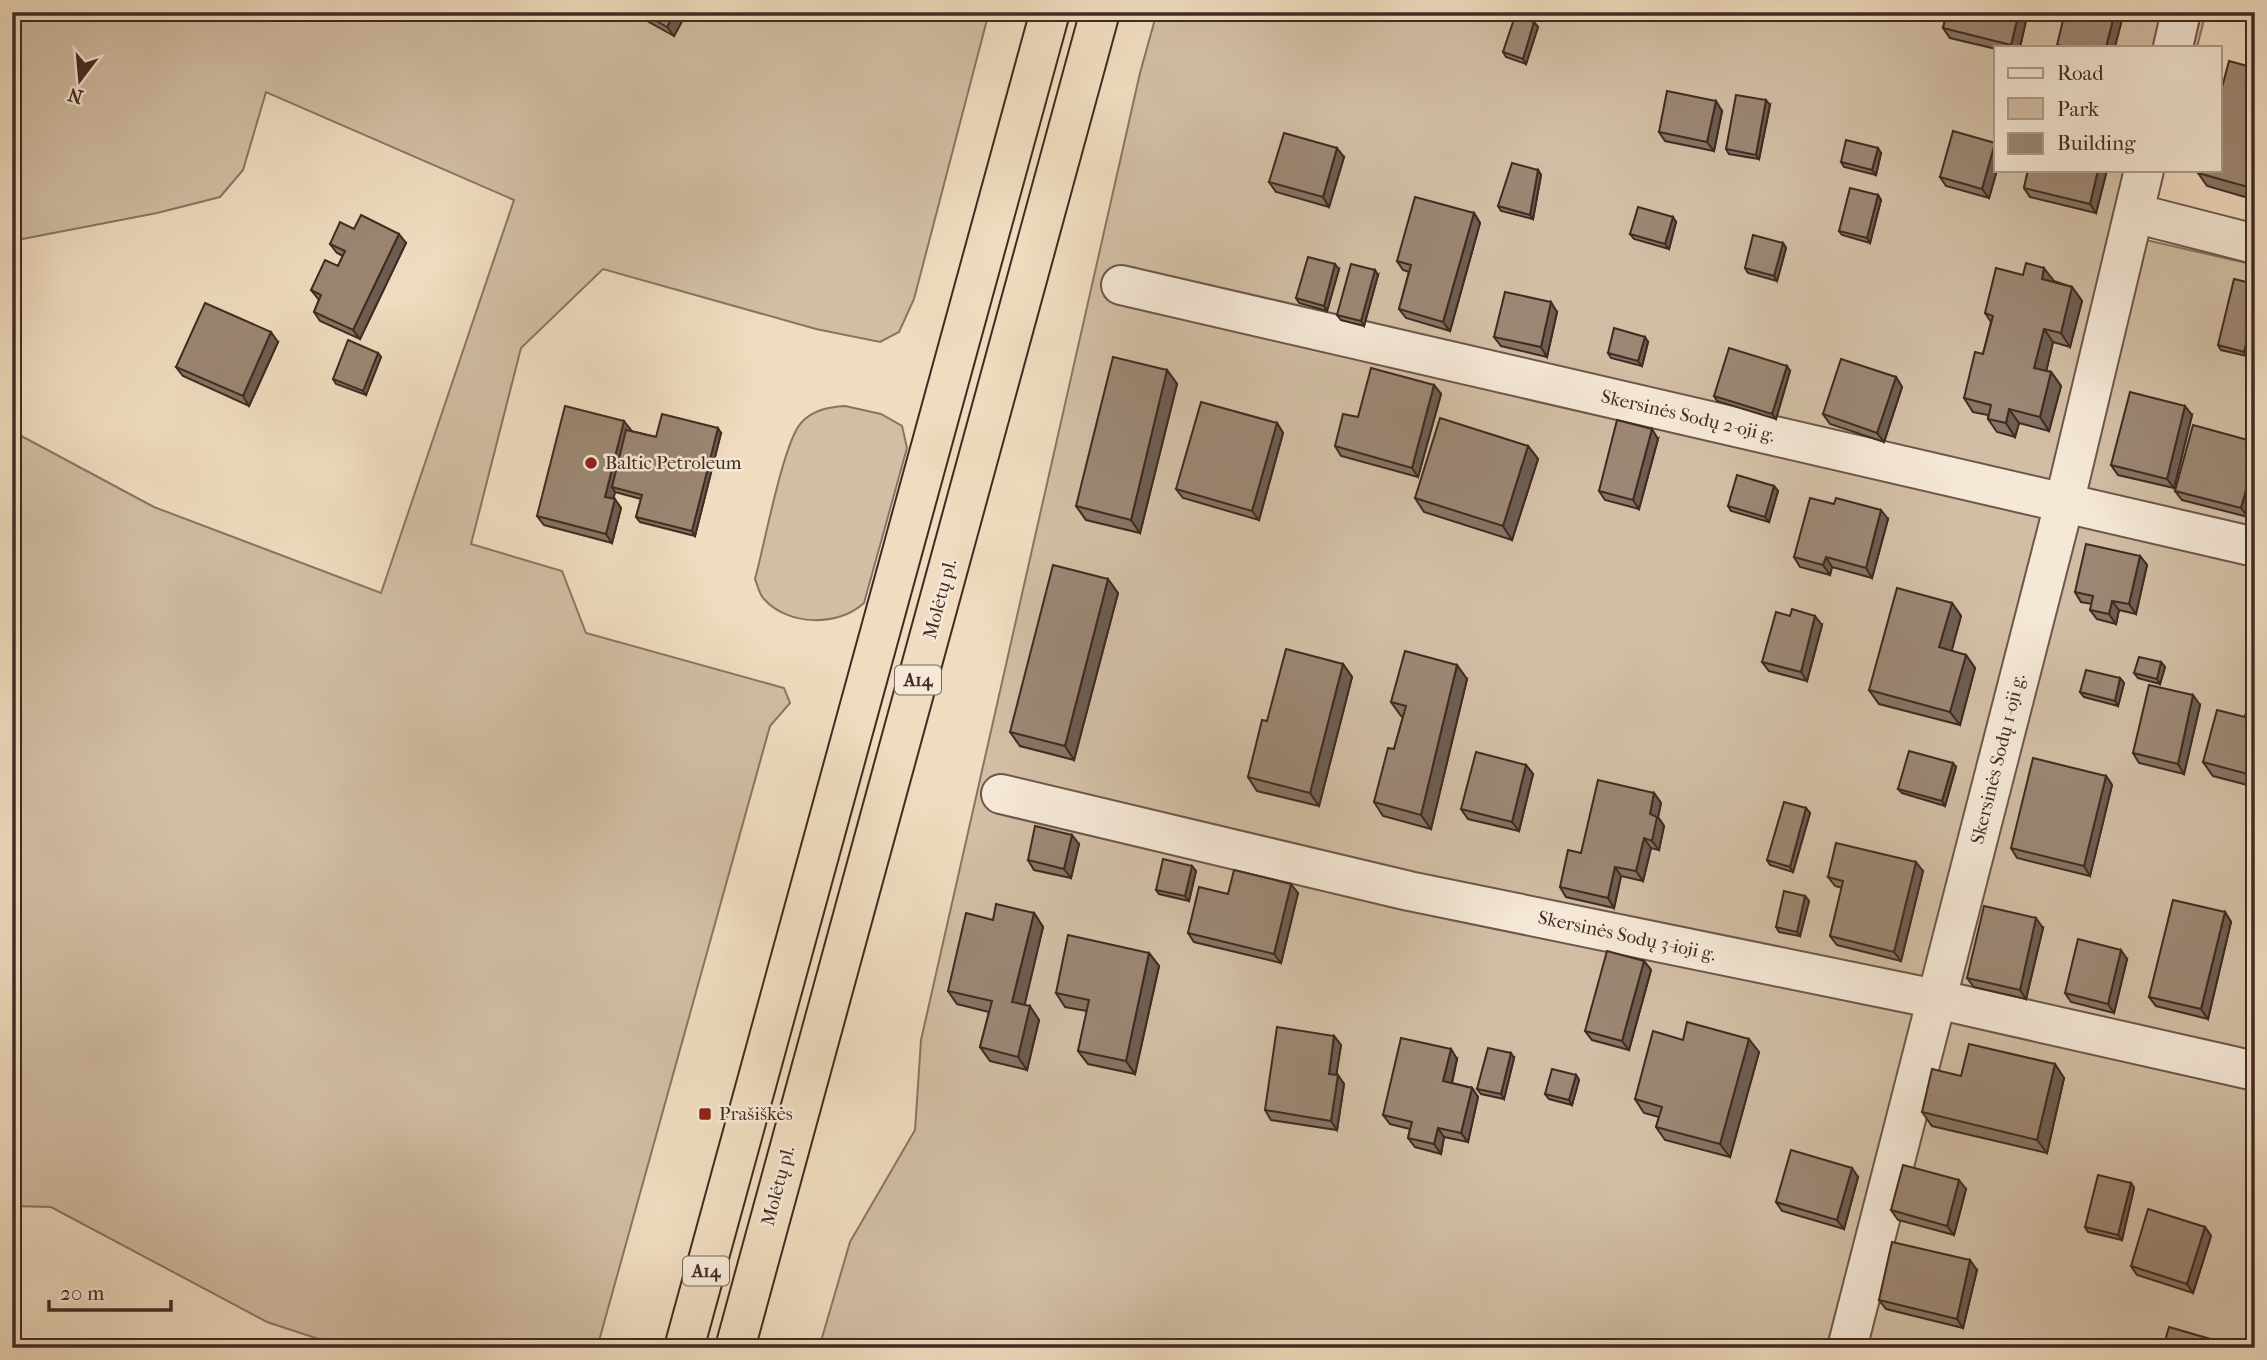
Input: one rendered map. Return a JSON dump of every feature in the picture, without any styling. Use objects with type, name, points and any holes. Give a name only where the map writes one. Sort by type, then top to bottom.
[{"type":"highway","name":"A14","points":[[684,1348],[1050,12]]},
{"type":"highway","name":"Molėtų pl.","points":[[734,1348],[1100,12]]},
{"type":"street","points":[[2172,46],[2181,12]]},
{"type":"street","name":"Skersinės Sodų 1-oji g.","points":[[1847,1348],[2064,504],[2144,172]]},
{"type":"street","points":[[2134,213],[2255,244]]},
{"type":"street","name":"Skersinės Sodų 2-oji g.","points":[[1121,285],[2255,547]]},
{"type":"street","name":"Skersinės Sodų 3-ioji g.","points":[[1001,794],[1409,891],[1936,999],[2255,1071]]},
{"type":"green space","points":[[12,12],[989,12],[914,299],[899,332],[880,342],[816,329],[603,269],[521,348],[471,544],[562,571],[586,633],[784,688],[790,703],[770,726],[597,1348],[346,1348],[267,1322],[51,1207],[12,1206],[12,431],[154,507],[381,593],[514,200],[266,92],[243,170],[220,197],[157,213],[12,241]]},
{"type":"green space","points":[[1157,12],[2206,12],[2197,46],[1994,46],[1994,172],[2163,172],[2146,240],[2255,265],[2255,1348],[819,1348],[850,1242],[915,1130],[921,1040],[1140,73]]},
{"type":"green space","points":[[845,406],[881,414],[902,426],[907,448],[864,603],[841,616],[813,620],[799,618],[774,608],[764,599],[755,579],[781,473],[794,434],[810,415],[827,408]]},
{"type":"building","points":[[641,12],[676,12],[667,27]]},
{"type":"building","points":[[1947,12],[2019,12],[2011,45],[1943,28]]},
{"type":"building","points":[[2065,12],[2115,12],[2106,46],[2057,45]]},
{"type":"building","points":[[1515,16],[1534,22],[1523,59],[1503,52]]},
{"type":"building","points":[[2229,61],[2255,68],[2255,189],[2198,173],[2222,172],[2222,87]]},
{"type":"building","points":[[1667,91],[1716,101],[1707,142],[1659,132]]},
{"type":"building","points":[[1736,95],[1766,100],[1756,155],[1726,149]]},
{"type":"building","points":[[1953,131],[1994,143],[1982,189],[1940,177]]},
{"type":"building","points":[[1284,133],[1337,148],[1323,197],[1269,182]]},
{"type":"building","points":[[1846,140],[1878,148],[1872,170],[1841,162]]},
{"type":"building","points":[[1512,163],[1538,170],[1530,215],[1498,206]]},
{"type":"building","points":[[2028,172],[2098,172],[2090,204],[2024,188]]},
{"type":"building","points":[[1850,188],[1878,195],[1867,238],[1839,231]]},
{"type":"building","points":[[1415,197],[1474,213],[1443,322],[1399,309],[1411,265],[1397,261]]},
{"type":"building","points":[[1638,207],[1673,217],[1665,244],[1630,234]]},
{"type":"building","points":[[361,215],[399,234],[353,330],[314,312],[321,295],[311,290],[325,260],[338,266],[345,251],[330,244],[340,222],[354,229]]},
{"type":"building","points":[[1753,235],[1783,243],[1774,276],[1745,268]]},
{"type":"building","points":[[1308,257],[1335,264],[1324,306],[1296,298]]},
{"type":"building","points":[[2026,263],[2044,268],[2042,279],[2072,287],[2061,333],[2044,329],[2034,368],[2051,372],[2040,417],[2009,409],[2006,423],[1988,419],[1991,405],[1964,398],[1975,352],[1983,354],[1993,316],[1985,313],[1996,268],[2023,275]]},
{"type":"building","points":[[1351,264],[1375,270],[1361,321],[1337,315]]},
{"type":"building","points":[[2234,279],[2255,284],[2255,308],[2244,352],[2218,345]]},
{"type":"building","points":[[1505,292],[1551,302],[1541,347],[1494,337]]},
{"type":"building","points":[[205,303],[271,332],[243,396],[176,367]]},
{"type":"building","points":[[1614,328],[1645,337],[1638,361],[1608,353]]},
{"type":"building","points":[[348,340],[378,353],[363,391],[333,379]]},
{"type":"building","points":[[1729,348],[1787,366],[1772,414],[1714,396]]},
{"type":"building","points":[[1113,357],[1167,370],[1131,520],[1076,506]]},
{"type":"building","points":[[1841,359],[1896,377],[1877,433],[1823,414]]},
{"type":"building","points":[[1371,368],[1434,385],[1412,468],[1335,446],[1343,414],[1358,417]]},
{"type":"building","points":[[2130,392],[2185,406],[2167,479],[2111,465]]},
{"type":"building","points":[[1201,402],[1277,423],[1252,511],[1176,489]]},
{"type":"building","name":"Baltic Petroleum","points":[[565,406],[624,421],[605,497],[615,499],[606,534],[537,516]]},
{"type":"building","points":[[662,414],[718,428],[692,531],[636,517],[642,495],[612,487],[626,430],[656,437]]},
{"type":"building","points":[[1440,418],[1528,446],[1503,526],[1415,498]]},
{"type":"building","points":[[1617,420],[1652,429],[1633,500],[1599,491]]},
{"type":"building","points":[[2193,425],[2255,442],[2255,457],[2241,508],[2175,491]]},
{"type":"building","points":[[1737,475],[1774,486],[1765,517],[1728,506]]},
{"type":"building","points":[[1810,498],[1834,504],[1836,498],[1881,510],[1866,568],[1826,557],[1823,565],[1794,557]]},
{"type":"building","points":[[2086,544],[2140,556],[2129,604],[2112,601],[2109,614],[2090,610],[2093,596],[2075,592]]},
{"type":"building","points":[[1053,565],[1108,579],[1065,746],[1010,732]]},
{"type":"building","points":[[1897,588],[1952,603],[1939,647],[1966,655],[1950,712],[1869,690]]},
{"type":"building","points":[[1792,609],[1815,616],[1801,672],[1762,662],[1776,612],[1790,616]]},
{"type":"building","points":[[1286,649],[1343,664],[1310,793],[1248,777],[1262,720],[1267,721]]},
{"type":"building","points":[[1405,651],[1457,665],[1421,815],[1374,802],[1388,748],[1394,749],[1406,706],[1391,702]]},
{"type":"building","points":[[2139,657],[2161,662],[2157,679],[2134,673]]},
{"type":"building","points":[[2086,670],[2120,678],[2115,701],[2080,692]]},
{"type":"building","points":[[2254,681],[2255,776],[2203,762],[2217,710],[2245,717]]},
{"type":"building","points":[[2149,685],[2193,695],[2178,764],[2133,753]]},
{"type":"building","points":[[1909,751],[1953,763],[1942,801],[1898,789]]},
{"type":"building","points":[[1476,752],[1526,765],[1512,822],[1461,809]]},
{"type":"building","points":[[2033,758],[2106,776],[2084,866],[2011,848]]},
{"type":"building","points":[[1598,780],[1654,793],[1650,814],[1657,817],[1652,841],[1644,838],[1636,871],[1615,867],[1608,898],[1560,887],[1568,850],[1581,853]]},
{"type":"building","points":[[1784,802],[1806,808],[1790,867],[1767,860]]},
{"type":"building","points":[[1035,826],[1072,835],[1064,869],[1028,860]]},
{"type":"building","points":[[1836,843],[1916,862],[1894,952],[1830,936],[1843,881],[1828,877]]},
{"type":"building","points":[[1163,859],[1192,866],[1185,896],[1156,890]]},
{"type":"building","points":[[1234,870],[1291,884],[1274,954],[1188,933],[1199,887],[1228,894]]},
{"type":"building","points":[[1784,891],[1805,896],[1797,932],[1776,927]]},
{"type":"building","points":[[2173,900],[2225,912],[2201,1009],[2149,997]]},
{"type":"building","points":[[996,904],[1034,913],[1012,1002],[1030,1006],[1018,1057],[980,1047],[992,1001],[948,991],[966,913],[993,920]]},
{"type":"building","points":[[1984,906],[2036,918],[2020,990],[1967,978]]},
{"type":"building","points":[[1068,935],[1149,953],[1126,1061],[1078,1051],[1089,1000],[1056,993]]},
{"type":"building","points":[[2078,939],[2121,950],[2108,1004],[2065,993]]},
{"type":"building","points":[[1607,951],[1644,961],[1622,1041],[1585,1031]]},
{"type":"building","points":[[1687,1022],[1749,1039],[1720,1144],[1656,1127],[1662,1107],[1635,1099],[1653,1031],[1683,1040]]},
{"type":"building","points":[[1277,1027],[1334,1036],[1329,1074],[1338,1075],[1331,1121],[1265,1110]]},
{"type":"building","points":[[1401,1038],[1451,1049],[1443,1081],[1472,1088],[1461,1133],[1438,1128],[1434,1144],[1408,1138],[1412,1122],[1383,1115]]},
{"type":"building","points":[[1969,1044],[2055,1064],[2037,1140],[1922,1112],[1932,1069],[1961,1076]]},
{"type":"building","points":[[1488,1048],[1511,1053],[1501,1094],[1477,1089]]},
{"type":"building","points":[[1552,1069],[1576,1075],[1569,1100],[1545,1094]]},
{"type":"building","points":[[1791,1150],[1852,1168],[1837,1220],[1776,1202]]},
{"type":"building","points":[[1903,1165],[1959,1180],[1947,1226],[1891,1210]]},
{"type":"building","points":[[2098,1175],[2131,1183],[2118,1235],[2085,1227]]},
{"type":"building","points":[[2148,1209],[2205,1227],[2187,1284],[2131,1266]]},
{"type":"building","points":[[1892,1242],[1970,1260],[1957,1319],[1879,1300]]},
{"type":"building","points":[[2169,1327],[2214,1340],[2212,1348],[2163,1348]]},
{"type":"place","name":"Baltic Petroleum","points":[[591,463]]},
{"type":"place","name":"Prašiškės","points":[[705,1114]]}]
